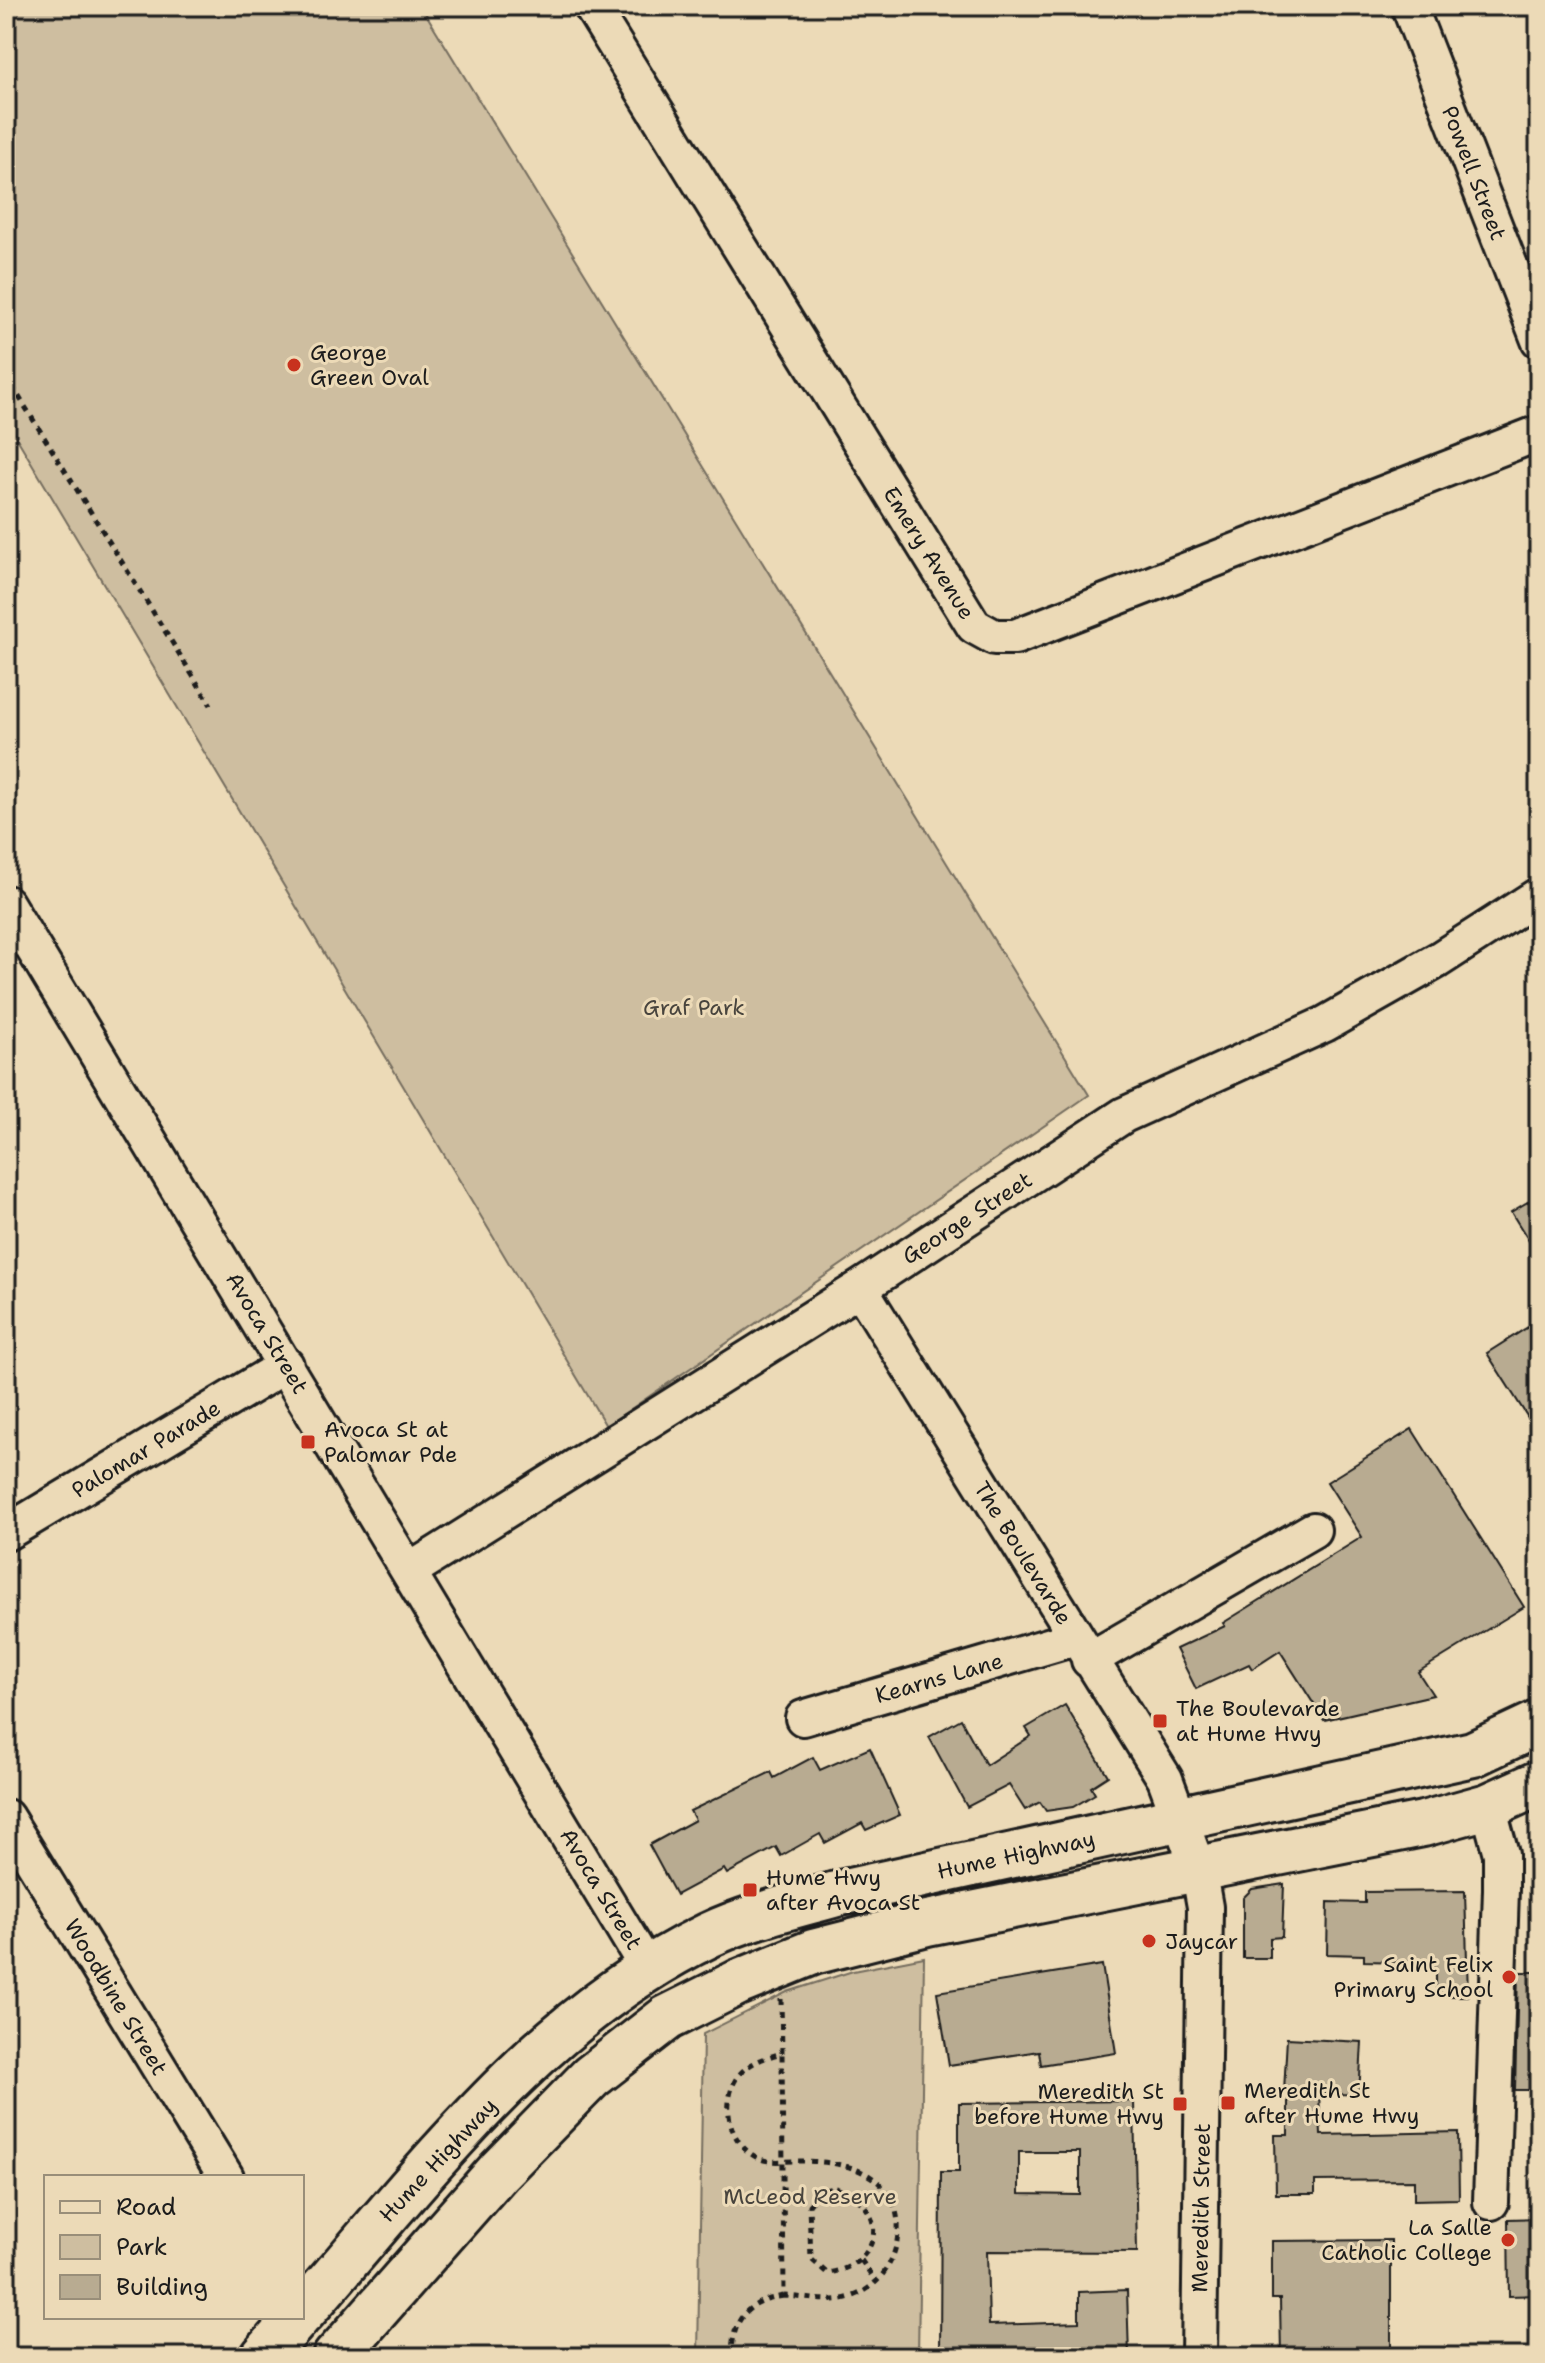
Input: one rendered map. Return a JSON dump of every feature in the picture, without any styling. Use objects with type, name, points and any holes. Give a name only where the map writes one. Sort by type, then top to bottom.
[{"type":"highway","name":"Hume Highway","points":[[304,2307],[443,2149],[571,2027],[649,1971],[709,1936],[779,1910],[836,1894],[1473,1754],[1539,1723]]},
{"type":"highway","points":[[1473,1754],[1488,1806]]},
{"type":"highway","points":[[335,2357],[499,2171],[553,2115],[591,2077],[667,2018],[813,1952],[927,1923],[1423,1824],[1488,1806],[1539,1783]]},
{"type":"highway","name":"Hume Highway","points":[[263,2357],[294,2319]]},
{"type":"street","name":"Emery Avenue","points":[[591,6],[974,626],[994,637],[1015,637],[1539,433]]},
{"type":"street","name":"Powell Street","points":[[1409,6],[1539,340]]},
{"type":"street","name":"George Street","points":[[411,1570],[860,1288],[1124,1115],[1325,1024],[1438,960],[1539,895]]},
{"type":"street","name":"Avoca Street","points":[[6,903],[411,1570],[649,1971]]},
{"type":"street","name":"The Boulevarde","points":[[860,1288],[1165,1779],[1182,1819]]},
{"type":"street","name":"Palomar Parade","points":[[6,1533],[286,1365]]},
{"type":"street","name":"Kearns Lane","points":[[803,1718],[1082,1649],[1313,1530]]},
{"type":"street","points":[[1488,1806],[1501,1854],[1491,2202]]},
{"type":"street","name":"Woodbine Street","points":[[6,1817],[225,2175]]},
{"type":"street","name":"Meredith Street","points":[[1182,1819],[1198,1868],[1205,1907],[1199,2357]]},
{"type":"path","points":[[6,376],[211,705]]},
{"type":"path","points":[[781,1990],[784,2296]]},
{"type":"path","points":[[732,2357],[735,2331],[741,2318],[760,2300],[784,2296],[836,2301],[856,2295],[876,2283],[894,2259],[896,2214],[881,2184],[861,2171],[835,2164],[759,2159],[733,2133],[729,2097],[736,2078],[747,2067],[782,2053]]},
{"type":"path","points":[[824,2190],[845,2191],[869,2207],[874,2231],[861,2260],[849,2268],[827,2273],[811,2259],[809,2205],[824,2190]]},
{"type":"path","points":[[861,2260],[876,2283]]},
{"type":"green space","name":"Graf Park","points":[[6,6],[421,6],[1089,1095],[606,1426],[6,420]]},
{"type":"green space","name":"McLeod Reserve","points":[[924,1957],[918,2357],[698,2357],[703,2034],[787,1992],[853,1971]]},
{"type":"building","points":[[1539,1195],[1539,1257],[1511,1212]]},
{"type":"building","points":[[1539,1320],[1539,1435],[1487,1353]]},
{"type":"building","points":[[1412,1429],[1524,1607],[1418,1672],[1433,1695],[1324,1720],[1280,1651],[1252,1669],[1249,1664],[1196,1689],[1176,1649],[1225,1626],[1223,1623],[1362,1537],[1327,1482]]},
{"type":"building","points":[[1065,1705],[1108,1776],[1091,1787],[1095,1794],[1073,1807],[1046,1811],[1040,1802],[1025,1810],[1009,1785],[967,1807],[929,1737],[961,1719],[986,1765],[1031,1736],[1026,1728]]},
{"type":"building","points":[[870,1748],[900,1815],[866,1830],[862,1823],[825,1843],[820,1834],[781,1856],[776,1847],[727,1874],[724,1869],[676,1895],[649,1845],[695,1820],[690,1811],[771,1772],[774,1778],[813,1757],[820,1770]]},
{"type":"building","points":[[1284,1884],[1282,1937],[1270,1938],[1270,1958],[1243,1958],[1243,1898],[1252,1889]]},
{"type":"building","points":[[1465,1891],[1468,1996],[1436,1996],[1436,1968],[1406,1969],[1406,1962],[1364,1961],[1364,1955],[1327,1954],[1328,1902],[1365,1903],[1365,1892]]},
{"type":"building","points":[[1102,1965],[1116,2053],[1041,2065],[1039,2051],[949,2065],[937,1992]]},
{"type":"building","points":[[1518,1972],[1539,1972],[1539,2090],[1515,2090]]},
{"type":"building","points":[[1287,2038],[1362,2042],[1359,2095],[1319,2093],[1321,2135],[1458,2132],[1459,2199],[1414,2200],[1414,2180],[1315,2181],[1315,2194],[1276,2194],[1275,2135],[1288,2135],[1288,2091],[1284,2091]]},
{"type":"building","points":[[1134,2101],[1137,2252],[987,2251],[989,2325],[1079,2322],[1079,2292],[1127,2290],[1129,2357],[940,2357],[941,2172],[959,2172],[959,2103]],"holes":[[[1019,2152],[1080,2152],[1080,2195],[1019,2194]]]},
{"type":"building","points":[[1539,2218],[1539,2295],[1509,2296],[1508,2219]]},
{"type":"building","points":[[1391,2240],[1391,2357],[1281,2357],[1280,2299],[1272,2299],[1272,2241]]},
{"type":"place","name":"George Green Oval","points":[[294,365]]},
{"type":"place","name":"Avoca St at Palomar Pde","points":[[308,1442]]},
{"type":"place","name":"The Boulevarde at Hume Hwy","points":[[1160,1721]]},
{"type":"place","name":"Hume Hwy after Avoca St","points":[[750,1890]]},
{"type":"place","name":"Jaycar","points":[[1149,1941]]},
{"type":"place","name":"Saint Felix Primary School","points":[[1509,1977]]},
{"type":"place","name":"Meredith St after Hume Hwy","points":[[1228,2103]]},
{"type":"place","name":"Meredith St before Hume Hwy","points":[[1180,2104]]},
{"type":"place","name":"La Salle Catholic College","points":[[1508,2240]]}]
